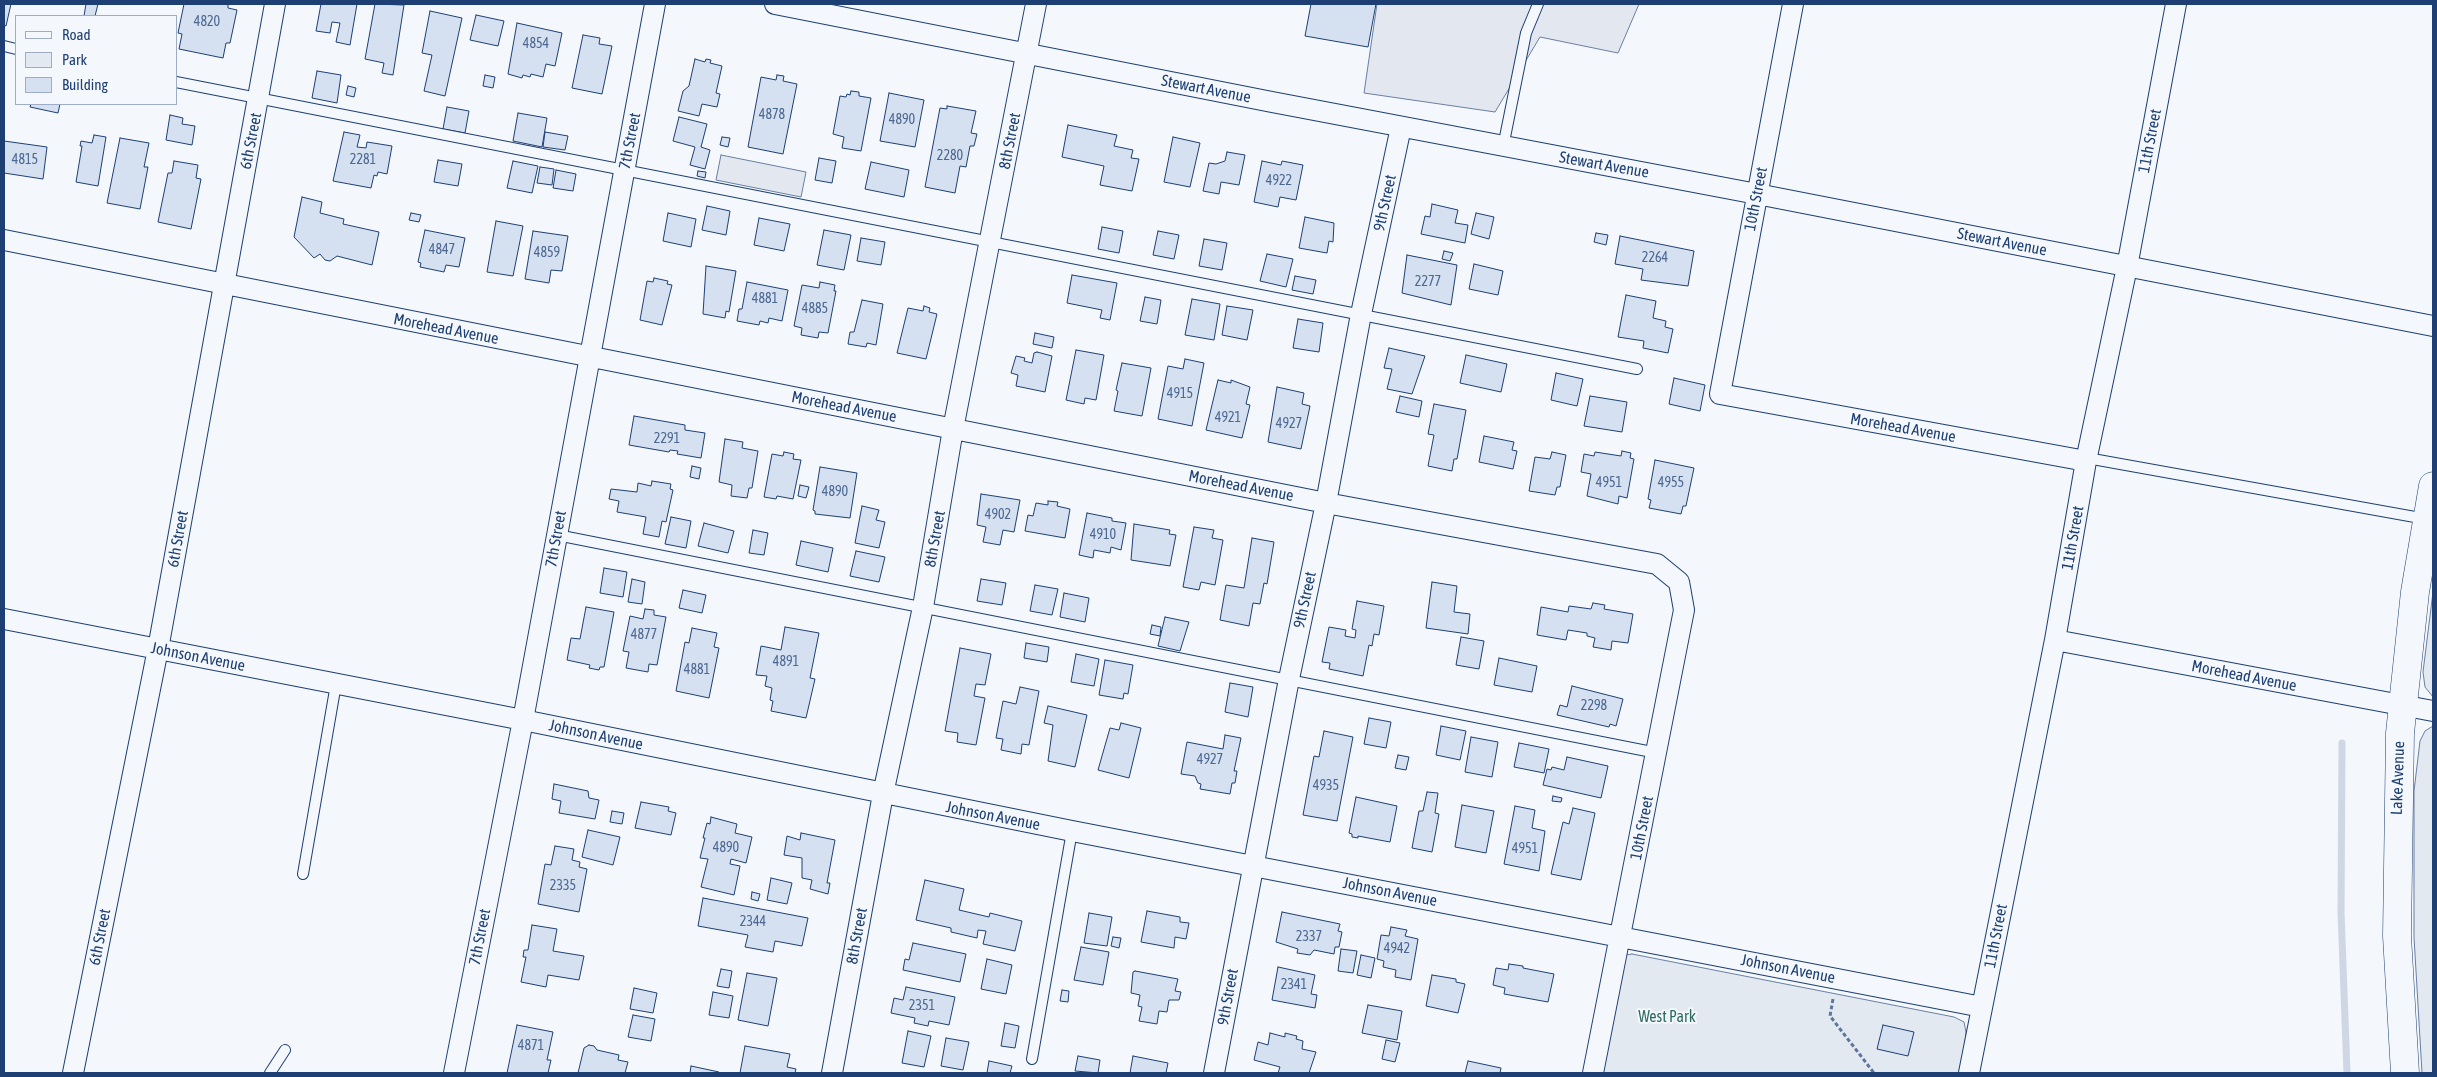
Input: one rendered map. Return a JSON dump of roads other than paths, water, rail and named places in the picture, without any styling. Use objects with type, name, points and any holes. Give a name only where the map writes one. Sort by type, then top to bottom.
[{"type":"main road","name":"Lake Avenue","points":[[2405,1073],[2396,927],[2397,790],[2402,706],[2414,600],[2433,486]]},
{"type":"street","name":"6th Street","points":[[73,1073],[158,650],[275,4]]},
{"type":"street","name":"7th Street","points":[[454,1073],[523,720],[589,356],[656,4]]},
{"type":"street","name":"Stewart Avenue","points":[[775,4],[1503,147],[1757,194],[2433,326]]},
{"type":"street","name":"8th Street","points":[[832,1073],[883,794],[923,607],[953,429],[1036,4]]},
{"type":"street","name":"10th Street","points":[[1720,394],[1793,4]]},
{"type":"street","name":"11th Street","points":[[1969,1073],[2055,640],[2086,459],[2127,267],[2176,4]]},
{"type":"street","name":"9th Street","points":[[1214,1073],[1252,866],[1326,503],[1361,314],[1401,127]]},
{"type":"street","name":"Morehead Avenue","points":[[4,240],[224,286],[589,356],[1326,503],[1657,564],[1679,582]]},
{"type":"street","name":"Morehead Avenue","points":[[1720,394],[2086,459]]},
{"type":"street","name":"10th Street","points":[[1593,1073],[1684,610],[1679,582]]},
{"type":"street","name":"Johnson Avenue","points":[[4,619],[523,720],[883,794],[1982,1007]]},
{"type":"street","name":"Morehead Avenue","points":[[2055,640],[2433,711]]},
{"type":"street","points":[[1973,1053],[1985,1073]]},
{"type":"lane","points":[[1503,147],[1526,33],[1538,4]]},
{"type":"lane","points":[[178,82],[259,100],[1637,369]]},
{"type":"lane","points":[[2086,459],[2427,520]]},
{"type":"lane","points":[[557,535],[1657,753]]},
{"type":"lane","points":[[303,874],[336,684]]},
{"type":"lane","points":[[1032,1059],[1072,831]]},
{"type":"lane","points":[[270,1073],[285,1050]]},
{"type":"waterway","points":[[2342,743],[2341,912],[2347,1073]]},
{"type":"park label","name":"West Park","points":[[1667,1017]]}]
